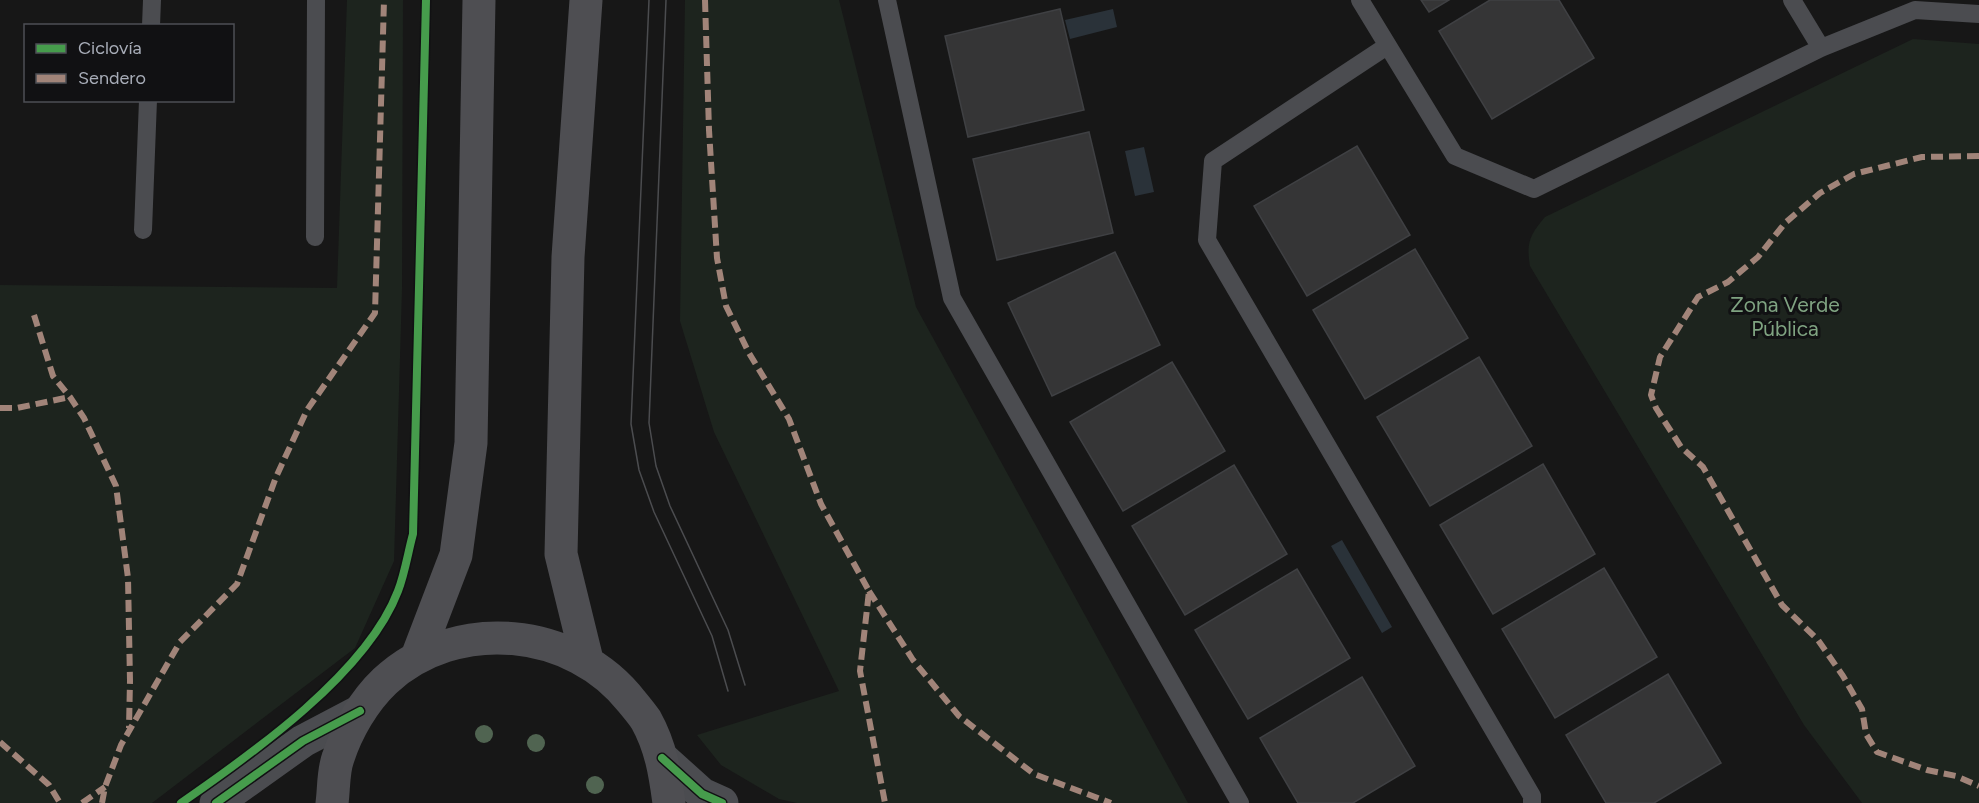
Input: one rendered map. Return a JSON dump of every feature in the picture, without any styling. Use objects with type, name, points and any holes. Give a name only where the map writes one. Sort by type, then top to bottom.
[{"type":"highway","points":[[417,657],[456,555],[471,442],[479,0]]},
{"type":"highway","points":[[563,0],[568,257]]},
{"type":"highway","points":[[586,0],[568,257],[562,435],[561,554],[587,660]]},
{"type":"highway","points":[[332,803],[337,759],[360,711],[385,681],[417,657],[458,641],[502,636],[546,643],[587,660],[620,686],[645,719],[662,758],[669,803]]},
{"type":"street","points":[[216,803],[303,741],[360,711]]},
{"type":"street","points":[[662,758],[702,794],[722,803]]},
{"type":"lane","points":[[151,24],[152,0]]},
{"type":"lane","points":[[315,237],[316,0]]},
{"type":"lane","points":[[887,0],[952,298],[1240,803]]},
{"type":"lane","points":[[1360,0],[1455,156],[1534,189],[1821,48],[1915,10],[1979,14]]},
{"type":"lane","points":[[1792,0],[1821,48]]},
{"type":"lane","points":[[1387,46],[1213,162],[1208,240],[1532,796],[1532,803]]},
{"type":"lane","points":[[143,230],[148,102]]},
{"type":"green space","points":[[347,0],[403,0],[402,289],[394,561],[355,648],[152,803],[0,803],[0,285],[337,288]]},
{"type":"green space","points":[[685,0],[839,0],[916,307],[1188,803],[797,803],[779,799],[721,765],[697,735],[839,691],[714,432],[680,321]]},
{"type":"green space","name":"Zona Verde Pública","points":[[1913,39],[1979,44],[1979,803],[1862,803],[1804,725],[1530,266],[1529,258],[1530,239],[1545,217]]},
{"type":"shaded area","points":[[1113,9],[1117,27],[1070,39],[1065,20]]},
{"type":"shaded area","points":[[1144,147],[1154,192],[1135,196],[1125,151]]},
{"type":"shaded area","points":[[1342,540],[1392,627],[1382,633],[1331,546]]},
{"type":"building","points":[[1421,0],[1449,0],[1429,12]]},
{"type":"building","points":[[1490,0],[1559,0],[1594,58],[1492,119],[1439,31]]},
{"type":"building","points":[[1060,9],[1084,110],[968,137],[945,36]]},
{"type":"building","points":[[1089,132],[1113,233],[997,260],[973,159]]},
{"type":"building","points":[[1357,146],[1410,235],[1307,296],[1254,206]]},
{"type":"building","points":[[1415,249],[1468,338],[1365,399],[1313,310]]},
{"type":"building","points":[[1115,252],[1160,345],[1052,396],[1008,303]]},
{"type":"building","points":[[1479,357],[1532,446],[1430,506],[1377,417]]},
{"type":"building","points":[[1172,362],[1225,451],[1123,511],[1070,422]]},
{"type":"building","points":[[1543,464],[1595,554],[1493,614],[1440,525]]},
{"type":"building","points":[[1234,465],[1287,554],[1185,615],[1132,526]]},
{"type":"building","points":[[1604,568],[1657,657],[1555,718],[1502,629]]},
{"type":"building","points":[[1297,569],[1350,658],[1248,719],[1195,630]]},
{"type":"building","points":[[1668,674],[1721,763],[1654,803],[1606,803],[1566,735]]},
{"type":"building","points":[[1362,677],[1415,766],[1353,803],[1298,803],[1260,738]]},
{"type":"tram line","points":[[649,0],[631,424],[639,470],[654,512],[712,636],[728,691]]},
{"type":"tram line","points":[[666,0],[649,423],[656,466],[670,506],[728,630],[745,685]]},
{"type":"marked path","points":[[102,803],[105,787],[121,745],[180,642],[237,584],[276,477],[307,410],[375,313],[384,0]]},
{"type":"marked path","points":[[705,0],[709,130],[717,258],[726,306],[749,353],[789,419],[821,504],[869,591],[860,671],[885,803]]},
{"type":"marked path","points":[[1979,156],[1922,157],[1854,174],[1820,193],[1785,223],[1758,257],[1728,282],[1698,297],[1660,357],[1651,395],[1656,408],[1681,447],[1703,467],[1782,605],[1818,640],[1843,676],[1862,709],[1866,734],[1877,752],[1927,770],[1956,776],[1979,786]]},
{"type":"marked path","points":[[34,315],[53,376],[84,418],[116,486],[128,578],[129,728]]},
{"type":"marked path","points":[[0,408],[17,408],[70,397]]},
{"type":"marked path","points":[[869,591],[913,660],[959,716],[1034,774],[1111,803]]},
{"type":"marked path","points":[[0,742],[49,785],[60,803]]},
{"type":"marked path","points":[[82,803],[105,787]]},
{"type":"cycle path","points":[[181,803],[273,736],[334,681],[361,652],[383,622],[405,570],[413,534],[426,0]]},
{"type":"cycle path","points":[[216,803],[303,741],[360,711]]},
{"type":"cycle path","points":[[662,758],[702,794],[722,803]]}]
